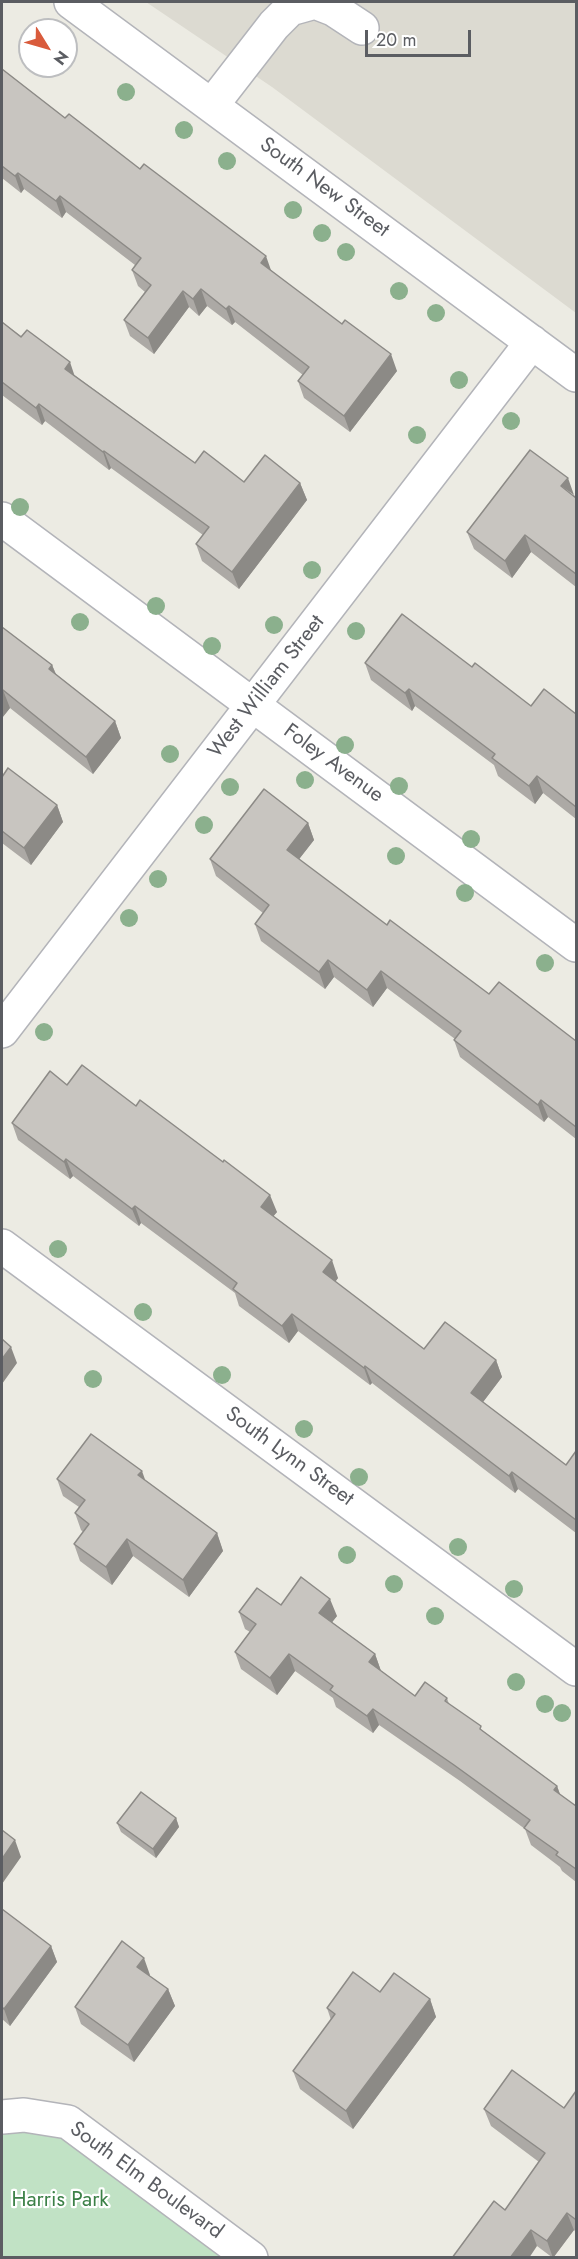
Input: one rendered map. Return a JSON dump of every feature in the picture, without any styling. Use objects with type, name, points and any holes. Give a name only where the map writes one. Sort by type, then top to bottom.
[{"type":"street","name":"South New Street","points":[[71,2],[576,375]]},
{"type":"street","points":[[212,105],[274,25],[290,9],[315,2],[333,9],[362,28]]},
{"type":"street","name":"West William Street","points":[[2,1031],[532,342]]},
{"type":"street","name":"Foley Avenue","points":[[2,519],[576,945]]},
{"type":"street","name":"South Lynn Street","points":[[2,1246],[576,1669]]},
{"type":"street","name":"South Elm Boulevard","points":[[2,2117],[24,2115],[68,2122],[250,2258]]},
{"type":"shaded area","points":[[146,2],[576,2],[576,313],[272,87]]},
{"type":"green space","name":"Harris Park","points":[[15,2129],[63,2133],[230,2258],[2,2258],[2,2133]]},
{"type":"building","points":[[2,69],[65,118],[69,114],[140,169],[144,164],[266,256],[261,263],[342,324],[345,320],[391,354],[344,416],[298,381],[309,367],[229,306],[226,309],[201,289],[193,299],[183,291],[148,338],[124,320],[151,285],[132,270],[141,258],[60,196],[56,201],[18,173],[15,176],[2,166]]},
{"type":"building","points":[[2,322],[21,337],[27,330],[70,362],[65,369],[195,463],[204,451],[244,482],[265,455],[300,483],[232,572],[196,544],[209,527],[39,404],[36,408],[2,382]]},
{"type":"building","points":[[530,450],[568,478],[561,486],[576,498],[576,574],[525,535],[505,561],[467,532]]},
{"type":"building","points":[[402,614],[472,667],[475,663],[531,706],[544,689],[576,714],[576,807],[537,776],[529,786],[492,758],[495,754],[409,689],[405,693],[365,663]]},
{"type":"building","points":[[2,627],[52,665],[49,669],[115,721],[86,757],[3,690],[2,693]]},
{"type":"building","points":[[8,768],[57,805],[24,848],[2,831],[2,777]]},
{"type":"building","points":[[264,789],[308,823],[287,850],[387,925],[390,920],[489,994],[499,982],[576,1041],[576,1127],[541,1100],[538,1105],[454,1040],[461,1031],[381,971],[367,990],[328,960],[319,972],[255,924],[269,905],[210,859]]},
{"type":"building","points":[[82,1065],[136,1106],[140,1100],[270,1195],[261,1207],[332,1260],[323,1272],[424,1349],[445,1322],[496,1360],[471,1393],[566,1465],[576,1451],[576,1520],[512,1472],[509,1476],[365,1366],[364,1368],[292,1314],[282,1326],[233,1289],[237,1283],[135,1206],[132,1209],[66,1159],[64,1162],[12,1123],[50,1071],[67,1085]]},
{"type":"building","points":[[2,1339],[11,1347],[2,1359]]},
{"type":"building","points":[[91,1434],[142,1471],[138,1475],[217,1533],[183,1580],[127,1539],[106,1567],[74,1544],[89,1524],[75,1513],[85,1500],[57,1479]]},
{"type":"building","points":[[301,1577],[330,1599],[319,1613],[375,1654],[369,1662],[415,1696],[425,1682],[447,1698],[445,1701],[481,1726],[480,1729],[557,1786],[554,1790],[576,1806],[576,1869],[556,1855],[558,1852],[524,1828],[530,1820],[373,1709],[367,1716],[330,1690],[333,1686],[289,1654],[270,1678],[235,1652],[256,1624],[239,1612],[257,1588],[281,1605]]},
{"type":"building","points":[[141,1792],[176,1818],[153,1849],[117,1823]]},
{"type":"building","points":[[2,1830],[15,1840],[2,1859]]},
{"type":"building","points":[[2,1909],[51,1946],[4,2009],[2,2007]]},
{"type":"building","points":[[122,1941],[144,1958],[137,1967],[168,1989],[128,2045],[75,2007]]},
{"type":"building","points":[[353,1972],[380,1992],[394,1973],[430,1999],[346,2111],[293,2071],[335,2014],[327,2008]]},
{"type":"building","points":[[512,2070],[564,2108],[576,2091],[576,2218],[567,2213],[547,2241],[531,2230],[510,2258],[452,2258],[494,2201],[505,2210],[545,2153],[484,2109]]}]
